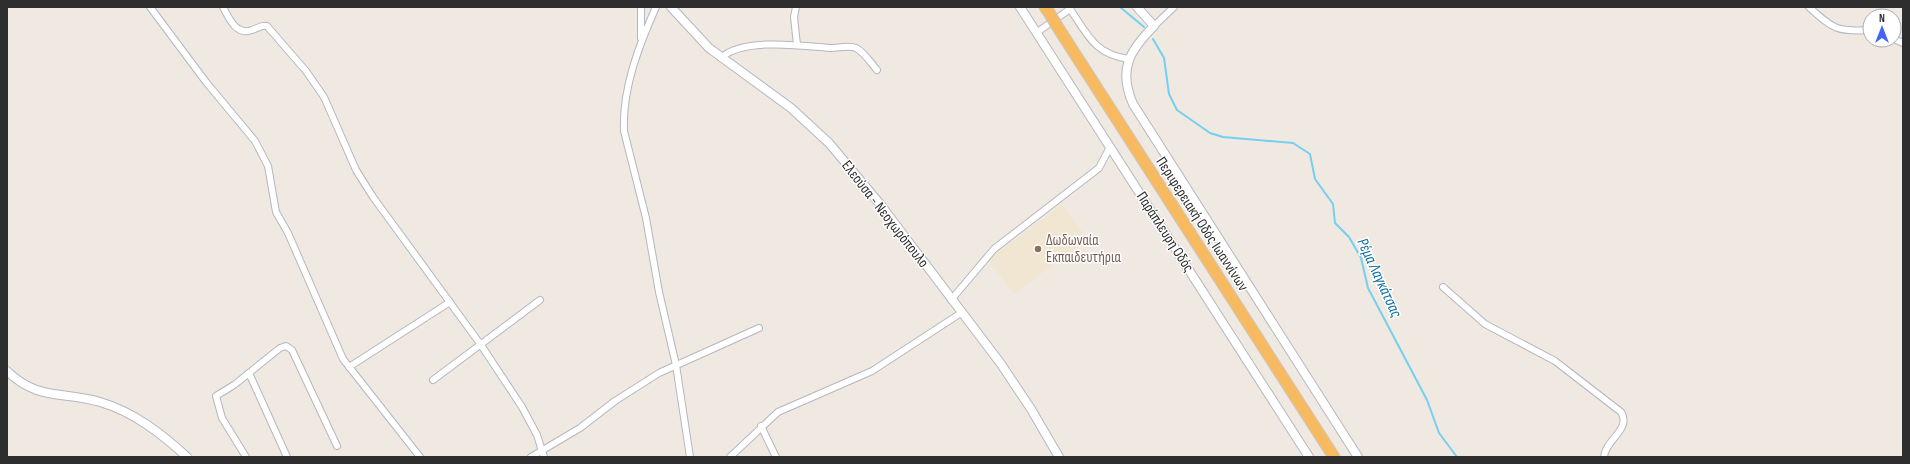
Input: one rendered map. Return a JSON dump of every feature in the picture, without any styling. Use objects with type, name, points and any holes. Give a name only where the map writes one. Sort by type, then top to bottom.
[{"type":"highway","name":"Περιφερειακή Οδός Ιωαννίνων","points":[[1047,11],[1334,457]]},
{"type":"street","points":[[150,7],[211,88],[251,135],[261,151],[270,174],[278,216],[288,233],[343,359],[420,457]]},
{"type":"street","points":[[223,7],[239,30],[248,32],[260,26],[267,26],[306,71],[324,97],[356,170],[481,345],[522,407],[537,435],[543,454]]},
{"type":"street","points":[[641,7],[641,40]]},
{"type":"street","points":[[656,7],[641,40],[625,103],[624,131],[646,218],[659,292],[676,365],[690,457]]},
{"type":"street","name":"Ελεούσα - Νεοχωρόπουλο","points":[[671,7],[695,34],[721,58],[791,108],[824,138],[880,204],[1015,385],[1059,457]]},
{"type":"street","points":[[796,7],[794,15],[797,45]]},
{"type":"street","name":"Παράπλευρη Οδός","points":[[1020,7],[1309,457]]},
{"type":"street","points":[[1137,7],[1154,26]]},
{"type":"street","points":[[1174,7],[1141,40],[1129,59],[1126,71],[1126,85],[1137,112],[1358,457]]},
{"type":"street","points":[[1809,7],[1833,27],[1845,31],[1862,30]]},
{"type":"street","points":[[1036,33],[1070,9],[1098,47],[1110,55],[1129,59]]},
{"type":"street","points":[[721,58],[729,52],[738,49],[779,44],[831,48],[855,48],[877,70]]},
{"type":"street","points":[[952,300],[994,249],[1099,168],[1110,147]]},
{"type":"street","points":[[1443,288],[1485,324],[1555,361],[1621,412],[1624,417],[1624,425],[1606,449],[1604,457]]},
{"type":"street","points":[[433,380],[540,300]]},
{"type":"street","points":[[349,367],[450,302]]},
{"type":"street","points":[[730,457],[761,426],[778,412],[872,371],[961,313]]},
{"type":"street","points":[[531,457],[543,454],[652,377],[759,328]]},
{"type":"street","points":[[246,457],[222,418],[216,396],[234,385],[280,348],[286,346],[290,347],[337,446]]},
{"type":"street","points":[[7,371],[19,382],[37,391],[99,402],[114,407],[164,436],[187,457]]},
{"type":"street","points":[[249,373],[287,457]]},
{"type":"street","points":[[761,426],[776,457]]},
{"type":"shaded area","name":"Δωδωναία Εκπαιδευτήρια","points":[[1062,205],[1088,239],[1014,294],[988,260]]},
{"type":"waterway","name":"Ρέμα Λαγκάτσας","points":[[1120,7],[1144,27]]},
{"type":"waterway","name":"Ρέμα Λαγκάτσας","points":[[1153,39],[1164,58],[1169,94],[1177,110],[1210,133],[1223,137],[1293,143],[1310,154],[1315,179],[1333,204],[1335,223],[1349,237],[1361,258],[1368,288],[1427,400],[1439,433],[1457,457]]},
{"type":"place","name":"Δωδωναία Εκπαιδευτήρια","points":[[1038,249]]}]
